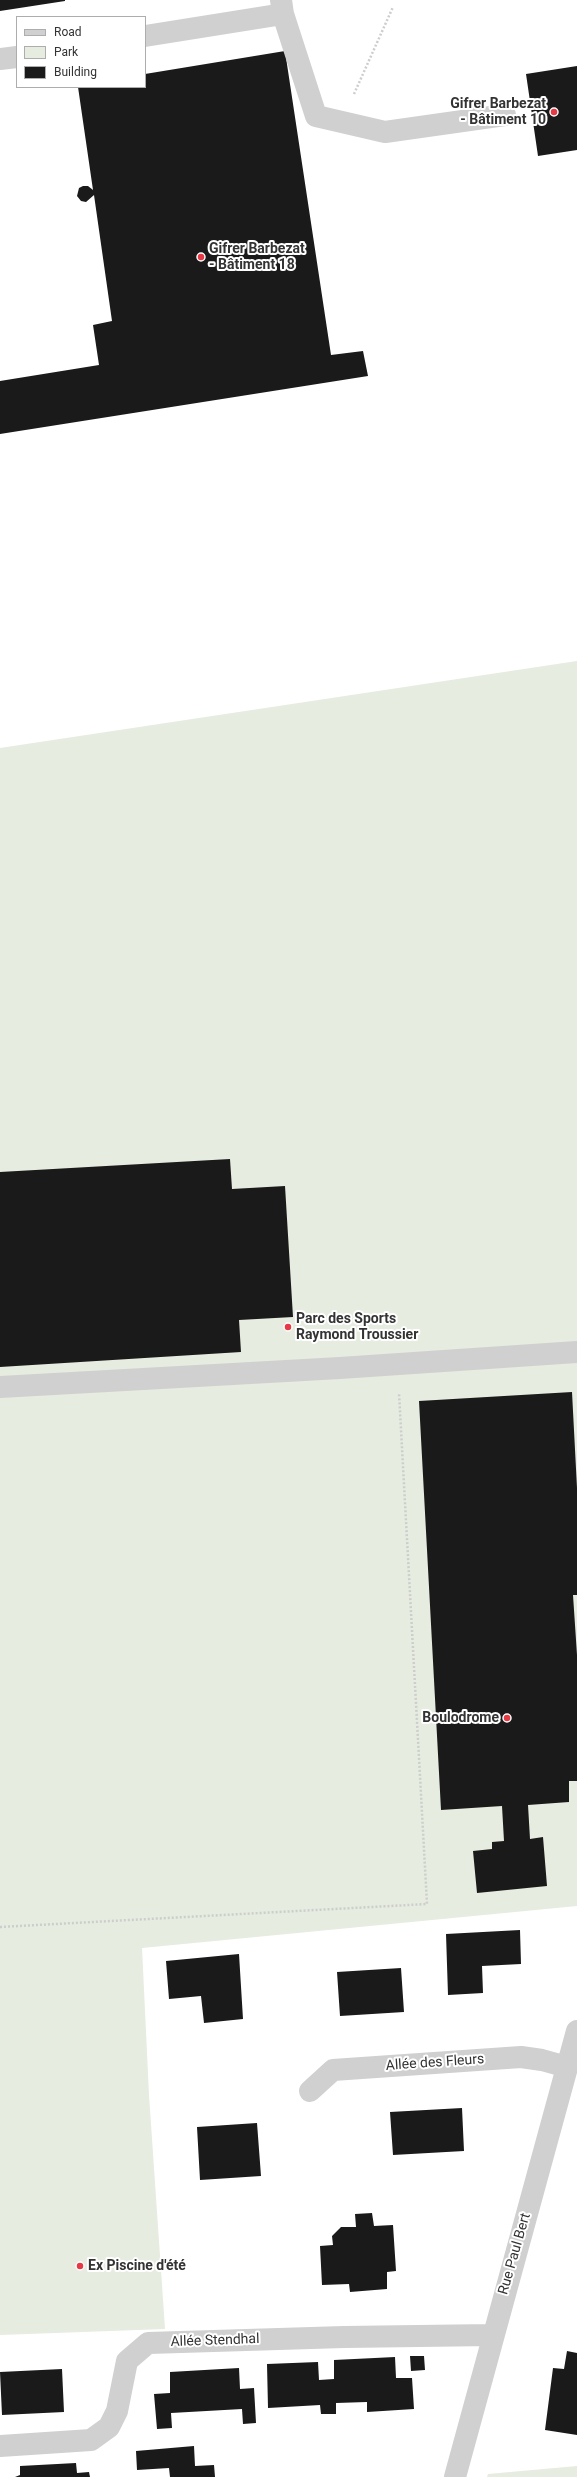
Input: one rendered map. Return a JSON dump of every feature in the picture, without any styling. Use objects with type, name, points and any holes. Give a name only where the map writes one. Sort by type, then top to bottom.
[{"type":"street","points":[[146,36],[282,7],[316,116],[385,132],[505,114]]},
{"type":"street","points":[[0,59],[16,57]]},
{"type":"street","points":[[0,1387],[397,1365],[577,1352]]},
{"type":"street","name":"Rue Paul Bert","points":[[455,2477],[492,2335],[577,2031]]},
{"type":"street","name":"Allée des Fleurs","points":[[310,2091],[333,2070],[520,2057],[542,2060],[567,2067]]},
{"type":"street","name":"Allée Stendhal","points":[[0,2446],[91,2440],[109,2427],[117,2411],[127,2361],[148,2343],[344,2336],[492,2335]]},
{"type":"path","points":[[342,122],[394,6]]},
{"type":"path","points":[[0,1927],[427,1904],[397,1365]]},
{"type":"green space","name":"Parc des Sports Raymond Troussier","points":[[577,661],[577,1906],[142,1948],[149,2095],[165,2329],[0,2335],[0,748]]},
{"type":"green space","points":[[577,2466],[577,2477],[487,2477],[488,2474]]},
{"type":"building","points":[[0,0],[65,0],[65,1],[0,11]]},
{"type":"building","name":"Gifrer Barbezat - Bâtiment 18","points":[[285,51],[331,355],[363,351],[368,376],[0,434],[0,381],[99,365],[93,325],[112,321],[94,195],[86,202],[81,201],[77,196],[79,188],[83,186],[88,186],[93,190],[78,88],[146,88],[146,74]]},
{"type":"building","name":"Gifrer Barbezat - Bâtiment 10","points":[[577,66],[577,150],[538,156],[526,74]]},
{"type":"building","points":[[230,1159],[232,1189],[285,1186],[293,1317],[239,1320],[241,1352],[0,1367],[0,1172]]},
{"type":"building","points":[[572,1392],[577,1488],[577,1595],[573,1595],[577,1655],[577,1781],[569,1781],[569,1802],[528,1805],[530,1839],[543,1837],[547,1886],[477,1893],[473,1851],[492,1849],[492,1842],[504,1841],[502,1806],[441,1810],[419,1401]]},
{"type":"building","points":[[520,1930],[521,1964],[482,1966],[483,1993],[448,1995],[446,1934]]},
{"type":"building","points":[[239,1954],[243,2019],[204,2023],[201,1996],[169,1999],[166,1961]]},
{"type":"building","points":[[401,1968],[404,2012],[340,2016],[337,1972]]},
{"type":"building","points":[[462,2108],[464,2151],[393,2155],[390,2112]]},
{"type":"building","points":[[257,2123],[261,2176],[200,2180],[197,2127]]},
{"type":"building","points":[[372,2213],[374,2226],[393,2225],[396,2271],[387,2272],[387,2289],[350,2292],[349,2284],[322,2285],[320,2246],[333,2245],[332,2236],[341,2227],[356,2227],[355,2214]]},
{"type":"building","points":[[567,2351],[577,2353],[577,2435],[545,2430],[553,2368],[564,2369]]},
{"type":"building","points":[[410,2356],[424,2356],[425,2370],[411,2371]]},
{"type":"building","points":[[395,2357],[396,2378],[412,2378],[414,2409],[367,2412],[367,2402],[336,2403],[336,2414],[321,2414],[320,2405],[268,2408],[267,2364],[318,2362],[319,2380],[334,2379],[334,2360]]},
{"type":"building","points":[[239,2368],[240,2389],[254,2388],[256,2423],[243,2424],[242,2409],[171,2413],[172,2428],[157,2429],[154,2394],[170,2393],[170,2372]]},
{"type":"building","points":[[62,2369],[64,2412],[2,2415],[0,2372]]},
{"type":"building","points":[[194,2446],[195,2466],[214,2465],[215,2477],[170,2477],[169,2468],[137,2470],[136,2451]]},
{"type":"building","points":[[76,2463],[77,2473],[89,2472],[90,2477],[15,2477],[20,2475],[20,2466]]},
{"type":"place","name":"Gifrer Barbezat - Bâtiment 10","points":[[554,112]]},
{"type":"place","name":"Gifrer Barbezat - Bâtiment 18","points":[[201,257]]},
{"type":"place","name":"Parc des Sports Raymond Troussier","points":[[288,1327]]},
{"type":"place","name":"Boulodrome","points":[[507,1718]]},
{"type":"place","name":"Ex Piscine d'été","points":[[80,2266]]}]
